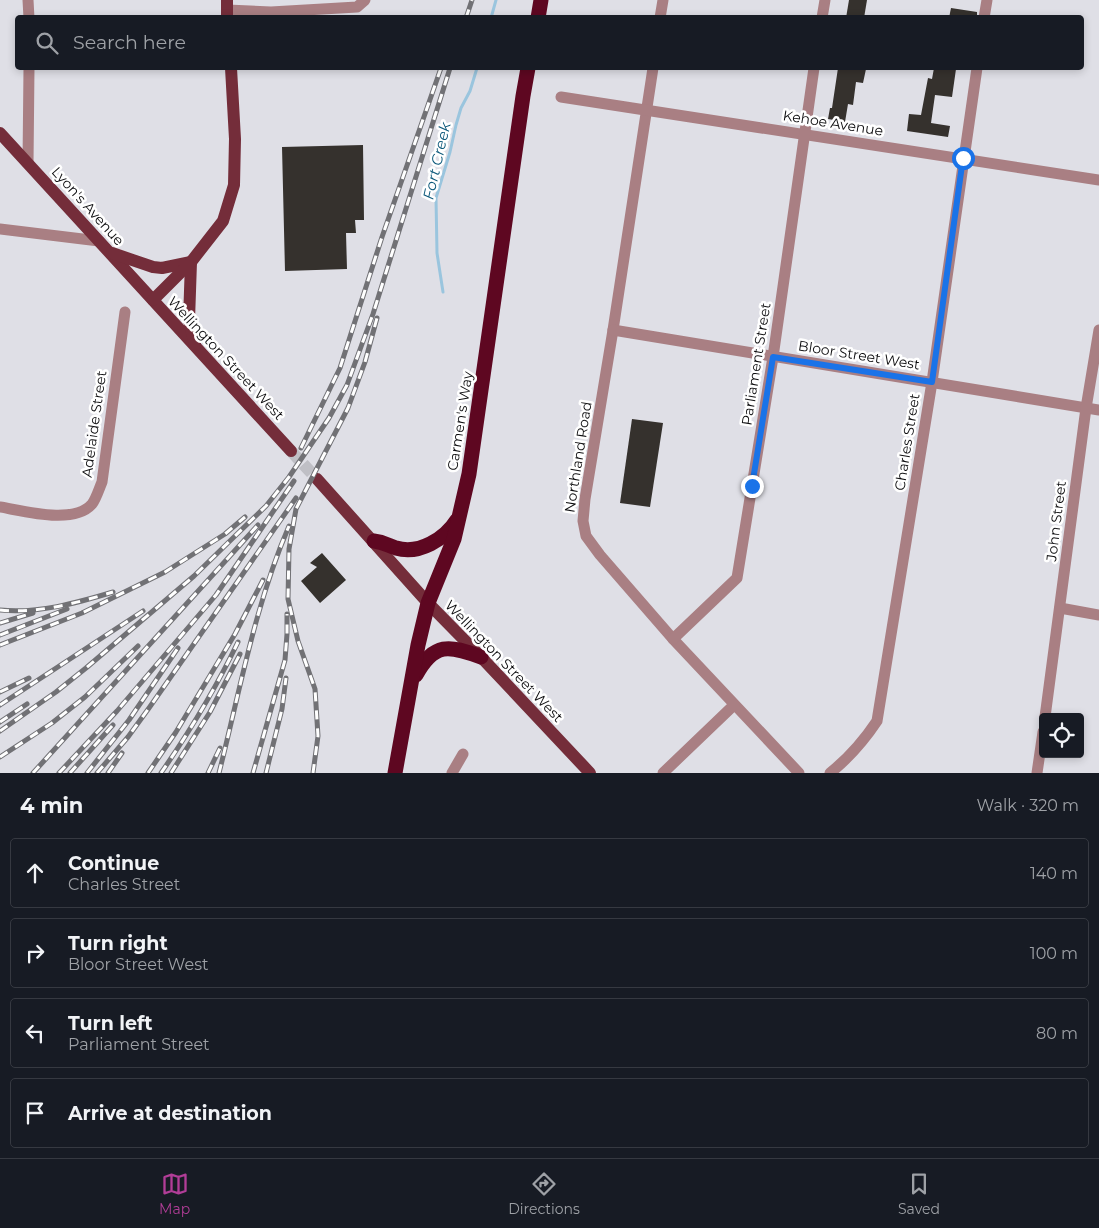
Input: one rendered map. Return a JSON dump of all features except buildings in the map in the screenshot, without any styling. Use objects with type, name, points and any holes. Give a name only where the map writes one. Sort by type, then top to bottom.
[{"type":"highway","points":[[538,15],[541,0]]},
{"type":"highway","name":"Carmen's Way","points":[[395,773],[409,687],[428,603],[454,539],[469,474],[528,70]]},
{"type":"highway","points":[[374,541],[385,542],[396,548],[418,548],[436,541],[452,528],[459,517]]},
{"type":"highway","points":[[409,687],[420,665],[432,654],[448,648],[459,649],[481,657]]},
{"type":"main road","name":"Wellington Street West","points":[[231,70],[235,139],[234,184],[223,221],[191,262],[153,300],[291,451]]},
{"type":"main road","name":"Lyon's Avenue","points":[[0,133],[153,300]]},
{"type":"main road","points":[[108,251],[153,267],[162,268],[191,262],[189,320],[195,347]]},
{"type":"main road","name":"Wellington Street West","points":[[317,479],[428,603],[590,773]]},
{"type":"street","points":[[28,0],[29,15]]},
{"type":"street","points":[[227,9],[271,12],[357,6],[365,0]]},
{"type":"street","points":[[660,15],[663,0]]},
{"type":"street","points":[[822,15],[825,0]]},
{"type":"street","points":[[984,15],[987,0]]},
{"type":"street","points":[[28,163],[29,70]]},
{"type":"street","name":"Northland Road","points":[[653,70],[614,330],[585,499],[583,521],[586,536],[600,555],[673,639],[799,773]]},
{"type":"street","name":"Parliament Street","points":[[673,639],[737,578],[773,357],[814,70]]},
{"type":"street","name":"Charles Street","points":[[830,773],[848,759],[864,741],[877,721],[932,382],[976,70]]},
{"type":"street","name":"Kehoe Avenue","points":[[561,97],[1099,180]]},
{"type":"street","points":[[0,229],[99,241]]},
{"type":"street","name":"Adelaide Street","points":[[0,507],[48,515],[74,515],[92,504],[102,482],[125,312]]},
{"type":"street","name":"Bloor Street West","points":[[614,330],[1099,410]]},
{"type":"street","name":"John Street","points":[[1046,713],[1086,408],[1099,330]]},
{"type":"street","points":[[1060,608],[1099,615]]},
{"type":"street","points":[[663,773],[734,705]]},
{"type":"street","points":[[452,773],[463,754]]},
{"type":"street","points":[[1037,773],[1039,758]]},
{"type":"waterway","name":"Fort Creek","points":[[492,15],[496,0]]},
{"type":"waterway","name":"Fort Creek","points":[[443,292],[437,253],[436,198],[461,108],[470,91],[476,70]]},
{"type":"tunnel","points":[[291,451],[317,479]]},
{"type":"railway","points":[[467,15],[472,0]]},
{"type":"railway","points":[[301,448],[340,368],[382,237],[440,70]]},
{"type":"railway","points":[[0,731],[56,692],[194,576],[266,506],[289,477],[329,418],[347,385],[373,314],[449,70]]},
{"type":"railway","points":[[313,773],[318,736],[315,689],[298,641],[288,599],[289,549],[296,509],[348,408],[365,362],[377,318]]},
{"type":"railway","points":[[59,773],[117,711],[216,595],[294,481]]},
{"type":"railway","points":[[97,773],[128,737],[149,708],[296,498]]},
{"type":"railway","points":[[0,645],[82,613],[165,572],[225,534],[245,517]]},
{"type":"railway","points":[[33,773],[258,525]]},
{"type":"railway","points":[[219,773],[257,617],[289,526]]},
{"type":"railway","points":[[148,773],[176,732],[235,634],[263,580]]},
{"type":"railway","points":[[0,610],[43,609],[71,604],[113,592]]},
{"type":"railway","points":[[0,635],[67,609]]},
{"type":"railway","points":[[0,705],[143,611]]},
{"type":"railway","points":[[0,623],[33,613]]},
{"type":"railway","points":[[253,773],[285,660],[287,614]]},
{"type":"railway","points":[[161,773],[202,709],[238,642]]},
{"type":"railway","points":[[0,757],[52,723],[85,697],[138,646]]},
{"type":"railway","points":[[87,773],[129,720],[178,648]]},
{"type":"railway","points":[[171,773],[210,712],[240,654]]},
{"type":"railway","points":[[0,692],[29,678]]},
{"type":"railway","points":[[266,773],[282,709],[286,678]]},
{"type":"railway","points":[[0,722],[27,704]]},
{"type":"railway","points":[[70,773],[113,725]]},
{"type":"railway","points":[[208,773],[220,748]]},
{"type":"railway","points":[[108,773],[122,753]]},
{"type":"route","points":[[752,486],[773,357],[932,382],[963,158]]}]
